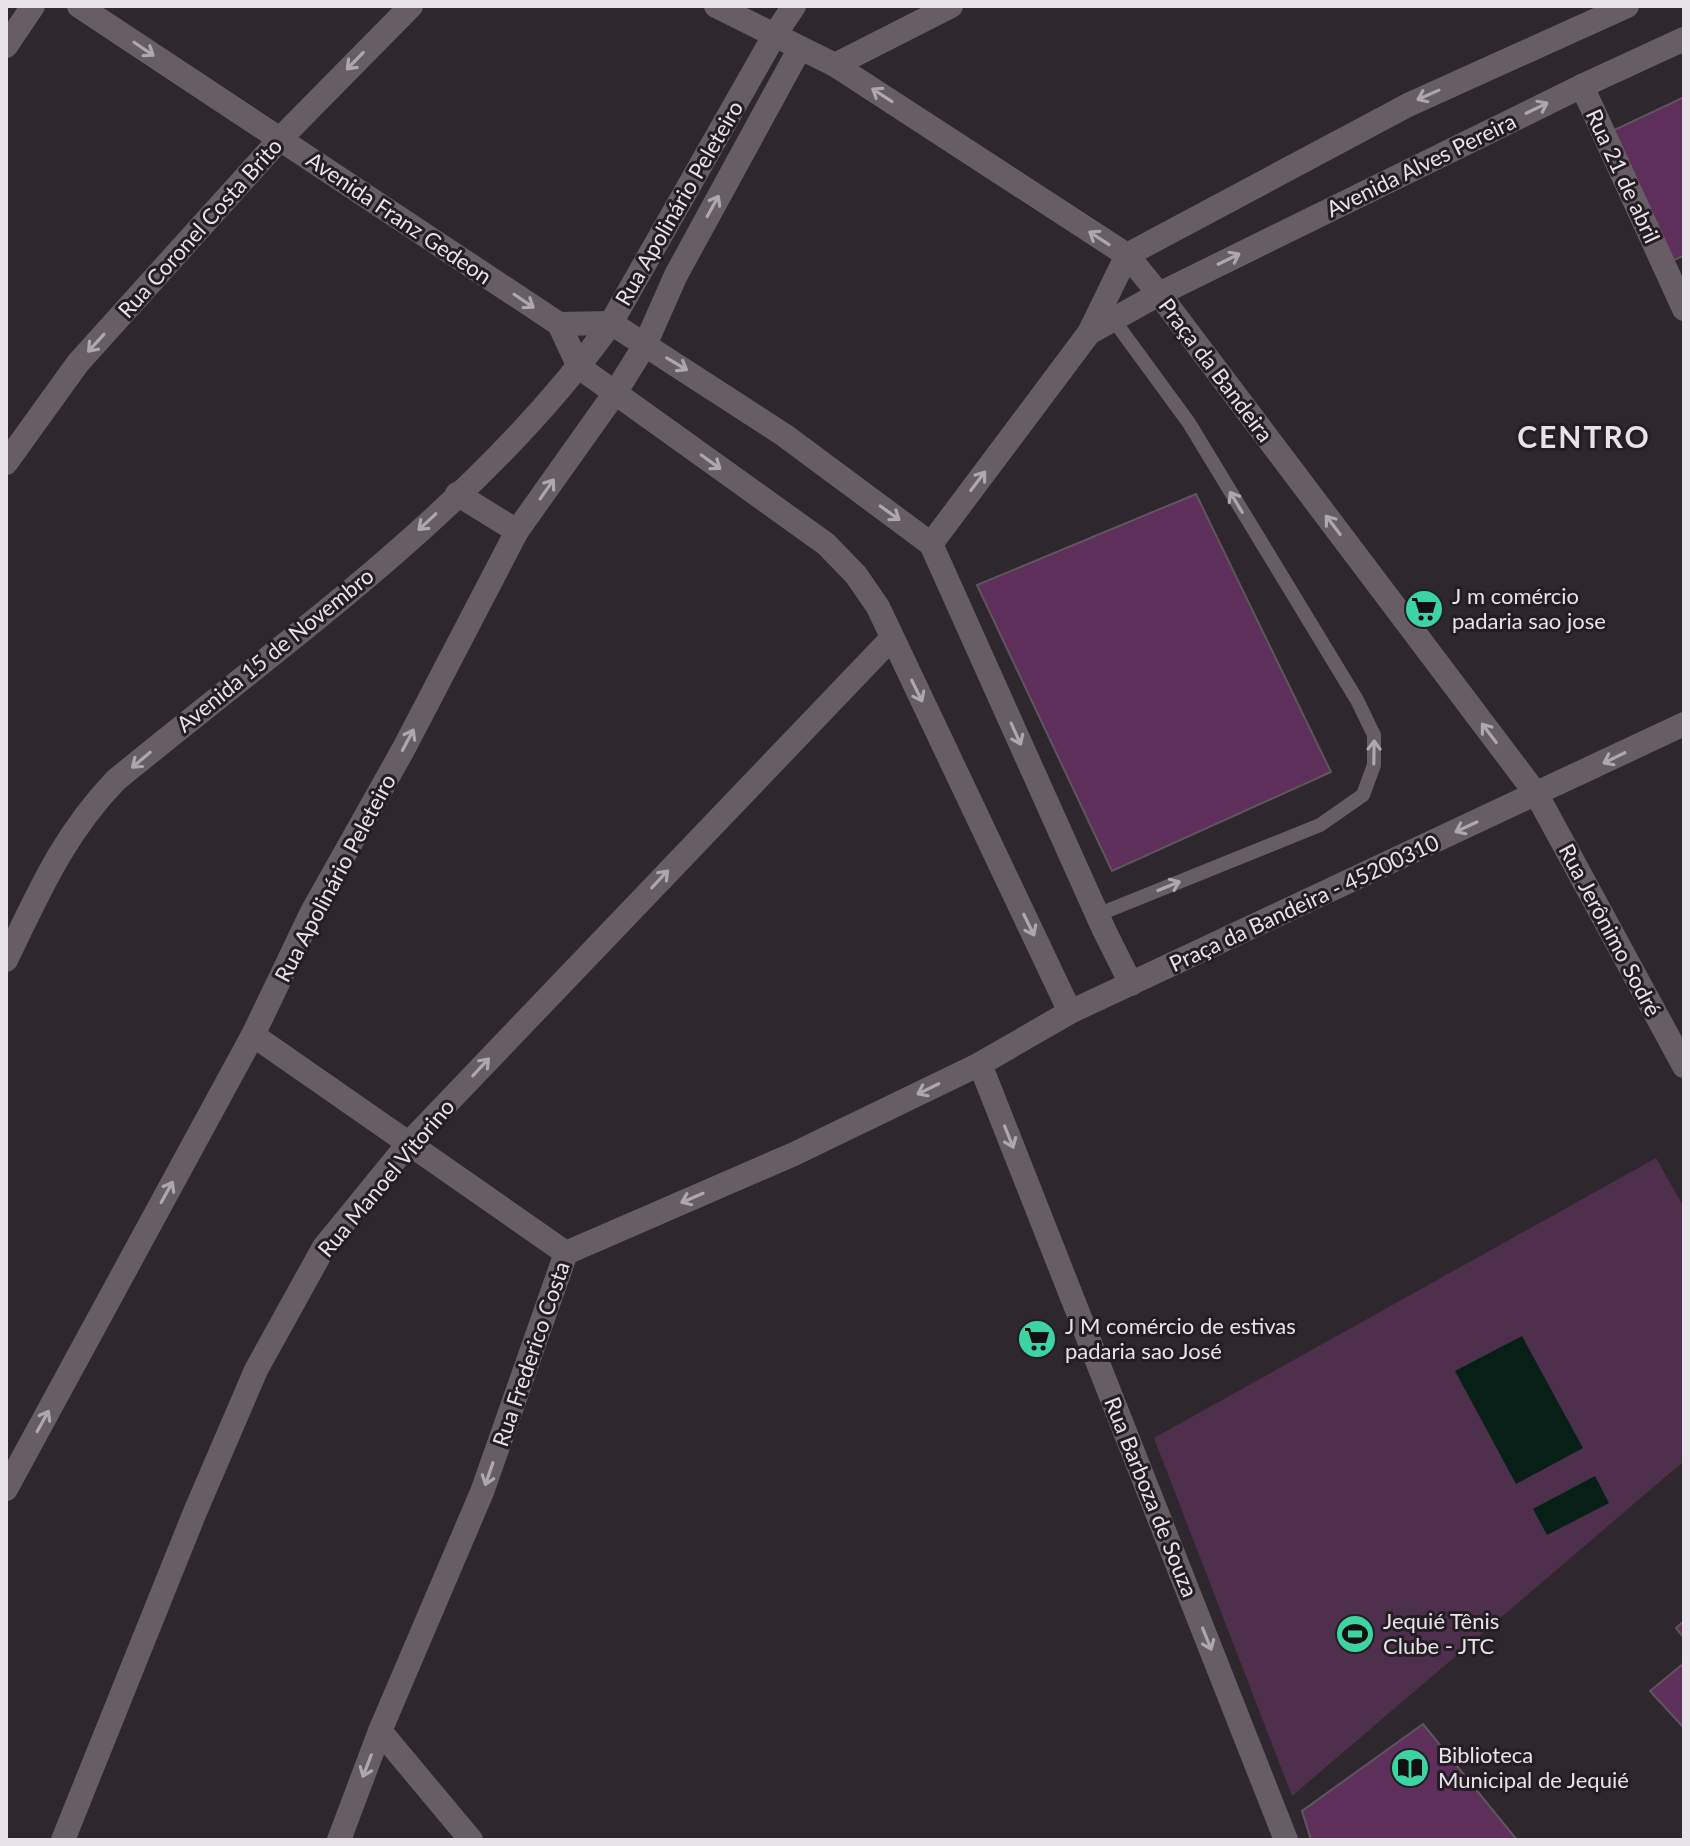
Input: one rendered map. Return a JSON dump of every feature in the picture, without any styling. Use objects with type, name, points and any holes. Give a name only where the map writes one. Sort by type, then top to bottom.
[{"type":"street","points":[[6,46],[33,6]]},
{"type":"street","name":"Avenida Franz Gedeon","points":[[79,6],[559,324]]},
{"type":"street","name":"Rua Coronel Costa Brito","points":[[6,463],[78,363],[280,139],[411,6]]},
{"type":"street","name":"Praça da Bandeira","points":[[716,6],[835,65],[1127,255],[1537,795]]},
{"type":"street","name":"Rua Apolinário Peleteiro","points":[[579,367],[611,323],[794,6]]},
{"type":"street","points":[[835,65],[951,6]]},
{"type":"street","points":[[1108,312],[1127,255],[1408,105],[1627,6]]},
{"type":"street","name":"Avenida Alves Pereira","points":[[931,544],[1108,312],[1159,294],[1684,39]]},
{"type":"street","name":"Rua Apolinário Peleteiro","points":[[6,1489],[253,1035],[312,912],[403,750],[517,531],[615,393],[645,345],[676,275],[800,48]]},
{"type":"street","name":"Rua 21 de abril","points":[[1582,86],[1684,309]]},
{"type":"street","points":[[1070,1012],[878,607],[856,575],[826,544],[579,367],[559,324],[611,323],[784,435],[931,544],[1097,915],[1131,984]]},
{"type":"street","name":"Avenida 15 de Novembro","points":[[6,960],[59,853],[88,810],[116,780],[393,554],[457,494],[579,367]]},
{"type":"street","points":[[457,494],[517,531]]},
{"type":"street","name":"Rua Manoel Vitorino","points":[[63,1840],[195,1512],[256,1370],[324,1247],[408,1144],[892,638]]},
{"type":"street","name":"Praça da Bandeira - 45200310","points":[[1070,1012],[1684,724]]},
{"type":"street","name":"Rua Jerônimo Sodré","points":[[1537,795],[1684,1066]]},
{"type":"street","name":"Rua Frederico Costa","points":[[339,1840],[380,1731],[482,1492],[566,1253],[794,1154],[980,1064],[1070,1012]]},
{"type":"street","points":[[253,1035],[566,1253]]},
{"type":"street","name":"Rua Barboza de Souza","points":[[980,1064],[1286,1840]]},
{"type":"street","points":[[380,1731],[471,1840]]},
{"type":"lane","points":[[1097,915],[1320,825],[1363,795],[1374,765],[1374,735],[1357,700],[1189,423],[1108,312]]},
{"type":"shaded area","name":"Jequié Tênis Clube - JTC","points":[[1656,1158],[1684,1208],[1684,1461],[1292,1796],[1154,1438]]},
{"type":"shaded area","points":[[1522,1336],[1583,1448],[1516,1484],[1455,1371]]},
{"type":"shaded area","points":[[1595,1476],[1609,1503],[1547,1535],[1533,1509]]},
{"type":"building","points":[[1684,97],[1684,256],[1671,261],[1606,134]]},
{"type":"building","points":[[1196,494],[1331,772],[1112,871],[977,585]]},
{"type":"building","points":[[1684,1621],[1684,1638],[1676,1628]]},
{"type":"building","points":[[1684,1663],[1684,1728],[1650,1691]]},
{"type":"building","name":"Biblioteca Municipal de Jequié","points":[[1423,1724],[1517,1840],[1311,1840],[1302,1811]]},
{"type":"place","name":"J m comércio padaria sao jose","points":[[1424,609]]},
{"type":"place","name":"J M comércio de estivas padaria sao José","points":[[1037,1339]]},
{"type":"place","name":"Jequié Tênis Clube - JTC","points":[[1355,1634]]},
{"type":"place","name":"Biblioteca Municipal de Jequié","points":[[1410,1768]]},
{"type":"district","name":"CENTRO","points":[[1584,438]]}]
